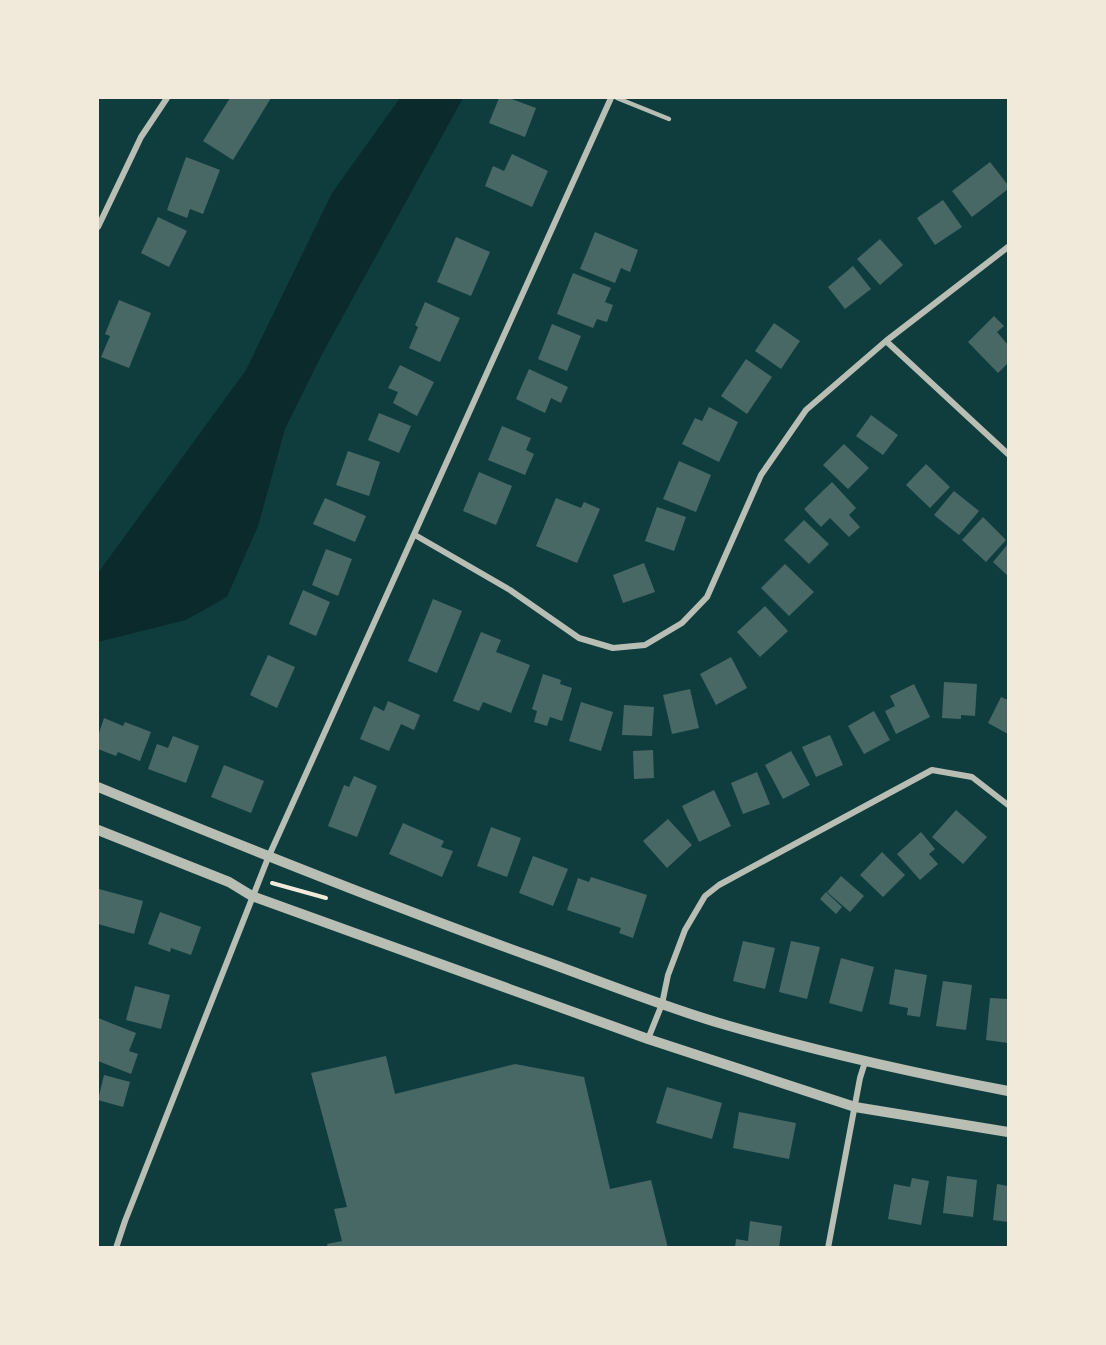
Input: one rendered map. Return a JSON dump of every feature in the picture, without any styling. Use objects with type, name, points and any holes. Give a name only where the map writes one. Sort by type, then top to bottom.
[{"type":"street","points":[[98,227],[141,137],[166,98]]},
{"type":"street","points":[[116,1248],[124,1221],[268,858],[611,98]]},
{"type":"street","points":[[415,535],[510,590],[579,638],[613,648],[645,645],[682,623],[707,597],[761,475],[806,410],[886,341],[1008,247]]},
{"type":"street","points":[[886,341],[1008,454]]},
{"type":"street","points":[[648,1039],[662,1004],[668,975],[685,930],[705,896],[719,885],[932,770],[972,777],[1008,805]]},
{"type":"street","points":[[98,787],[268,858],[400,909],[662,1004],[725,1025],[865,1062],[1008,1091]]},
{"type":"street","points":[[98,830],[229,882],[252,896],[648,1039],[855,1107],[1008,1132]]},
{"type":"street","points":[[828,1248],[865,1062]]},
{"type":"lane","points":[[617,98],[669,119]]},
{"type":"path","points":[[260,880],[292,896]]},
{"type":"water","points":[[400,98],[463,98],[321,356],[285,429],[258,526],[227,597],[186,620],[98,642],[98,573],[246,370],[332,193]]},
{"type":"building","points":[[230,98],[271,98],[233,160],[203,141]]},
{"type":"building","points":[[499,98],[509,98],[536,108],[525,137],[489,123]]},
{"type":"building","points":[[512,154],[548,171],[532,207],[485,186],[493,166],[504,171]]},
{"type":"building","points":[[186,157],[220,170],[203,214],[190,209],[187,218],[167,210]]},
{"type":"building","points":[[990,162],[1008,185],[1008,189],[972,217],[952,191]]},
{"type":"building","points":[[943,200],[962,227],[935,245],[917,218]]},
{"type":"building","points":[[158,217],[187,231],[169,267],[141,253]]},
{"type":"building","points":[[595,232],[638,250],[630,272],[621,268],[615,283],[580,269]]},
{"type":"building","points":[[456,237],[490,252],[471,296],[437,282]]},
{"type":"building","points":[[880,239],[903,265],[880,285],[857,259]]},
{"type":"building","points":[[853,266],[871,289],[845,309],[828,287]]},
{"type":"building","points":[[573,273],[611,288],[605,302],[613,305],[607,322],[597,319],[593,328],[557,314]]},
{"type":"building","points":[[119,300],[151,313],[129,368],[101,357],[110,336],[105,334]]},
{"type":"building","points":[[425,302],[460,318],[440,362],[409,348],[418,327],[415,325]]},
{"type":"building","points":[[994,316],[1004,326],[997,332],[1008,345],[1008,363],[998,373],[968,342]]},
{"type":"building","points":[[774,323],[800,341],[781,369],[755,351]]},
{"type":"building","points":[[552,324],[581,336],[567,371],[538,359]]},
{"type":"building","points":[[746,359],[772,377],[747,414],[721,396]]},
{"type":"building","points":[[400,365],[434,382],[417,416],[393,403],[398,392],[388,388]]},
{"type":"building","points":[[529,369],[568,387],[561,403],[551,398],[545,413],[516,399]]},
{"type":"building","points":[[709,407],[738,422],[719,462],[682,444],[695,418],[702,421]]},
{"type":"building","points":[[379,413],[411,426],[399,453],[368,440]]},
{"type":"building","points":[[871,415],[898,435],[883,455],[856,436]]},
{"type":"building","points":[[502,426],[531,438],[526,450],[534,454],[525,475],[488,460]]},
{"type":"building","points":[[844,444],[869,468],[848,489],[823,465]]},
{"type":"building","points":[[348,451],[380,462],[369,496],[336,485]]},
{"type":"building","points":[[679,461],[711,475],[696,512],[663,499]]},
{"type":"building","points":[[926,464],[950,487],[930,508],[906,485]]},
{"type":"building","points":[[479,472],[512,486],[496,525],[463,511]]},
{"type":"building","points":[[832,482],[856,508],[849,515],[860,527],[849,537],[830,518],[821,527],[804,509]]},
{"type":"building","points":[[954,491],[979,511],[959,535],[934,515]]},
{"type":"building","points":[[325,498],[366,516],[355,542],[313,524]]},
{"type":"building","points":[[556,498],[581,508],[584,502],[600,509],[577,563],[536,546]]},
{"type":"building","points":[[657,507],[686,517],[674,551],[645,541]]},
{"type":"building","points":[[983,517],[1006,540],[986,562],[962,540]]},
{"type":"building","points":[[804,520],[829,544],[809,564],[784,540]]},
{"type":"building","points":[[1008,544],[1008,576],[993,562]]},
{"type":"building","points":[[326,549],[352,559],[338,596],[312,585]]},
{"type":"building","points":[[644,563],[655,592],[623,603],[613,575]]},
{"type":"building","points":[[785,564],[814,592],[789,616],[761,588]]},
{"type":"building","points":[[303,590],[330,602],[316,636],[289,624]]},
{"type":"building","points":[[433,599],[462,611],[437,673],[408,661]]},
{"type":"building","points":[[765,606],[788,631],[760,657],[737,632]]},
{"type":"building","points":[[481,632],[501,640],[496,652],[530,665],[511,713],[483,702],[479,711],[453,701]]},
{"type":"building","points":[[268,655],[295,667],[277,708],[250,695]]},
{"type":"building","points":[[731,657],[747,688],[716,705],[700,674]]},
{"type":"building","points":[[543,674],[561,680],[560,684],[572,688],[562,721],[550,717],[547,726],[534,722],[537,711],[532,709]]},
{"type":"building","points":[[944,682],[977,684],[975,716],[961,715],[961,719],[942,718]]},
{"type":"building","points":[[914,684],[930,717],[896,734],[885,711],[895,706],[890,696]]},
{"type":"building","points":[[690,689],[699,728],[672,734],[663,695]]},
{"type":"building","points":[[1001,697],[1008,700],[1008,734],[988,723]]},
{"type":"building","points":[[388,701],[420,715],[414,730],[401,724],[389,751],[360,739],[374,706],[384,711]]},
{"type":"building","points":[[581,702],[613,712],[601,751],[569,741]]},
{"type":"building","points":[[624,705],[654,707],[652,736],[622,735]]},
{"type":"building","points":[[874,711],[890,740],[864,754],[848,726]]},
{"type":"building","points":[[104,718],[123,726],[125,722],[151,732],[140,761],[118,752],[116,756],[98,749],[98,736]]},
{"type":"building","points":[[830,735],[843,765],[816,777],[802,747]]},
{"type":"building","points":[[173,736],[199,746],[186,783],[148,769],[157,744],[168,748]]},
{"type":"building","points":[[653,750],[654,778],[634,779],[633,751]]},
{"type":"building","points":[[791,751],[810,785],[783,799],[765,765]]},
{"type":"building","points":[[224,765],[264,781],[251,813],[211,797]]},
{"type":"building","points":[[757,772],[770,804],[743,814],[731,783]]},
{"type":"building","points":[[354,776],[377,786],[357,837],[328,826],[344,785],[349,787]]},
{"type":"building","points":[[714,790],[731,826],[699,842],[682,806]]},
{"type":"building","points":[[956,810],[987,837],[963,864],[932,837]]},
{"type":"building","points":[[668,819],[692,845],[667,868],[643,841]]},
{"type":"building","points":[[403,823],[444,841],[441,847],[453,851],[442,877],[389,854]]},
{"type":"building","points":[[491,827],[521,838],[507,877],[477,866]]},
{"type":"building","points":[[921,832],[935,849],[929,854],[938,864],[920,880],[897,854]]},
{"type":"building","points":[[882,852],[905,875],[883,897],[860,875]]},
{"type":"building","points":[[533,856],[568,869],[553,906],[519,893]]},
{"type":"building","points":[[841,876],[864,896],[850,912],[827,892]]},
{"type":"building","points":[[591,877],[647,895],[633,938],[619,933],[621,928],[567,910],[578,878],[589,882]]},
{"type":"building","points":[[99,889],[143,901],[134,934],[98,924]]},
{"type":"building","points":[[826,892],[842,907],[836,914],[820,899]]},
{"type":"building","points":[[160,912],[201,927],[191,955],[171,948],[170,952],[148,944]]},
{"type":"building","points":[[743,941],[775,948],[765,989],[733,981]]},
{"type":"building","points":[[791,941],[820,947],[807,999],[779,992]]},
{"type":"building","points":[[841,958],[874,967],[862,1012],[829,1003]]},
{"type":"building","points":[[895,969],[927,975],[920,1017],[907,1015],[908,1008],[889,1004]]},
{"type":"building","points":[[943,981],[972,985],[966,1030],[936,1026]]},
{"type":"building","points":[[135,986],[170,995],[161,1029],[126,1020]]},
{"type":"building","points":[[990,998],[1008,999],[1008,1043],[986,1040]]},
{"type":"building","points":[[98,1018],[136,1033],[129,1051],[138,1054],[131,1074],[98,1061]]},
{"type":"building","points":[[386,1056],[395,1094],[515,1064],[584,1077],[610,1189],[651,1180],[668,1248],[328,1248],[327,1244],[342,1241],[334,1209],[347,1207],[311,1073]]},
{"type":"building","points":[[104,1075],[130,1082],[123,1107],[98,1100]]},
{"type":"building","points":[[667,1087],[722,1103],[712,1139],[656,1123]]},
{"type":"building","points":[[739,1112],[796,1123],[789,1159],[733,1148]]},
{"type":"building","points":[[947,1176],[977,1180],[973,1217],[943,1213]]},
{"type":"building","points":[[912,1178],[929,1181],[921,1225],[888,1219],[894,1184],[910,1187]]},
{"type":"building","points":[[997,1184],[1008,1186],[1008,1222],[993,1220]]},
{"type":"building","points":[[750,1221],[782,1226],[779,1248],[735,1248],[736,1239],[748,1241]]}]
